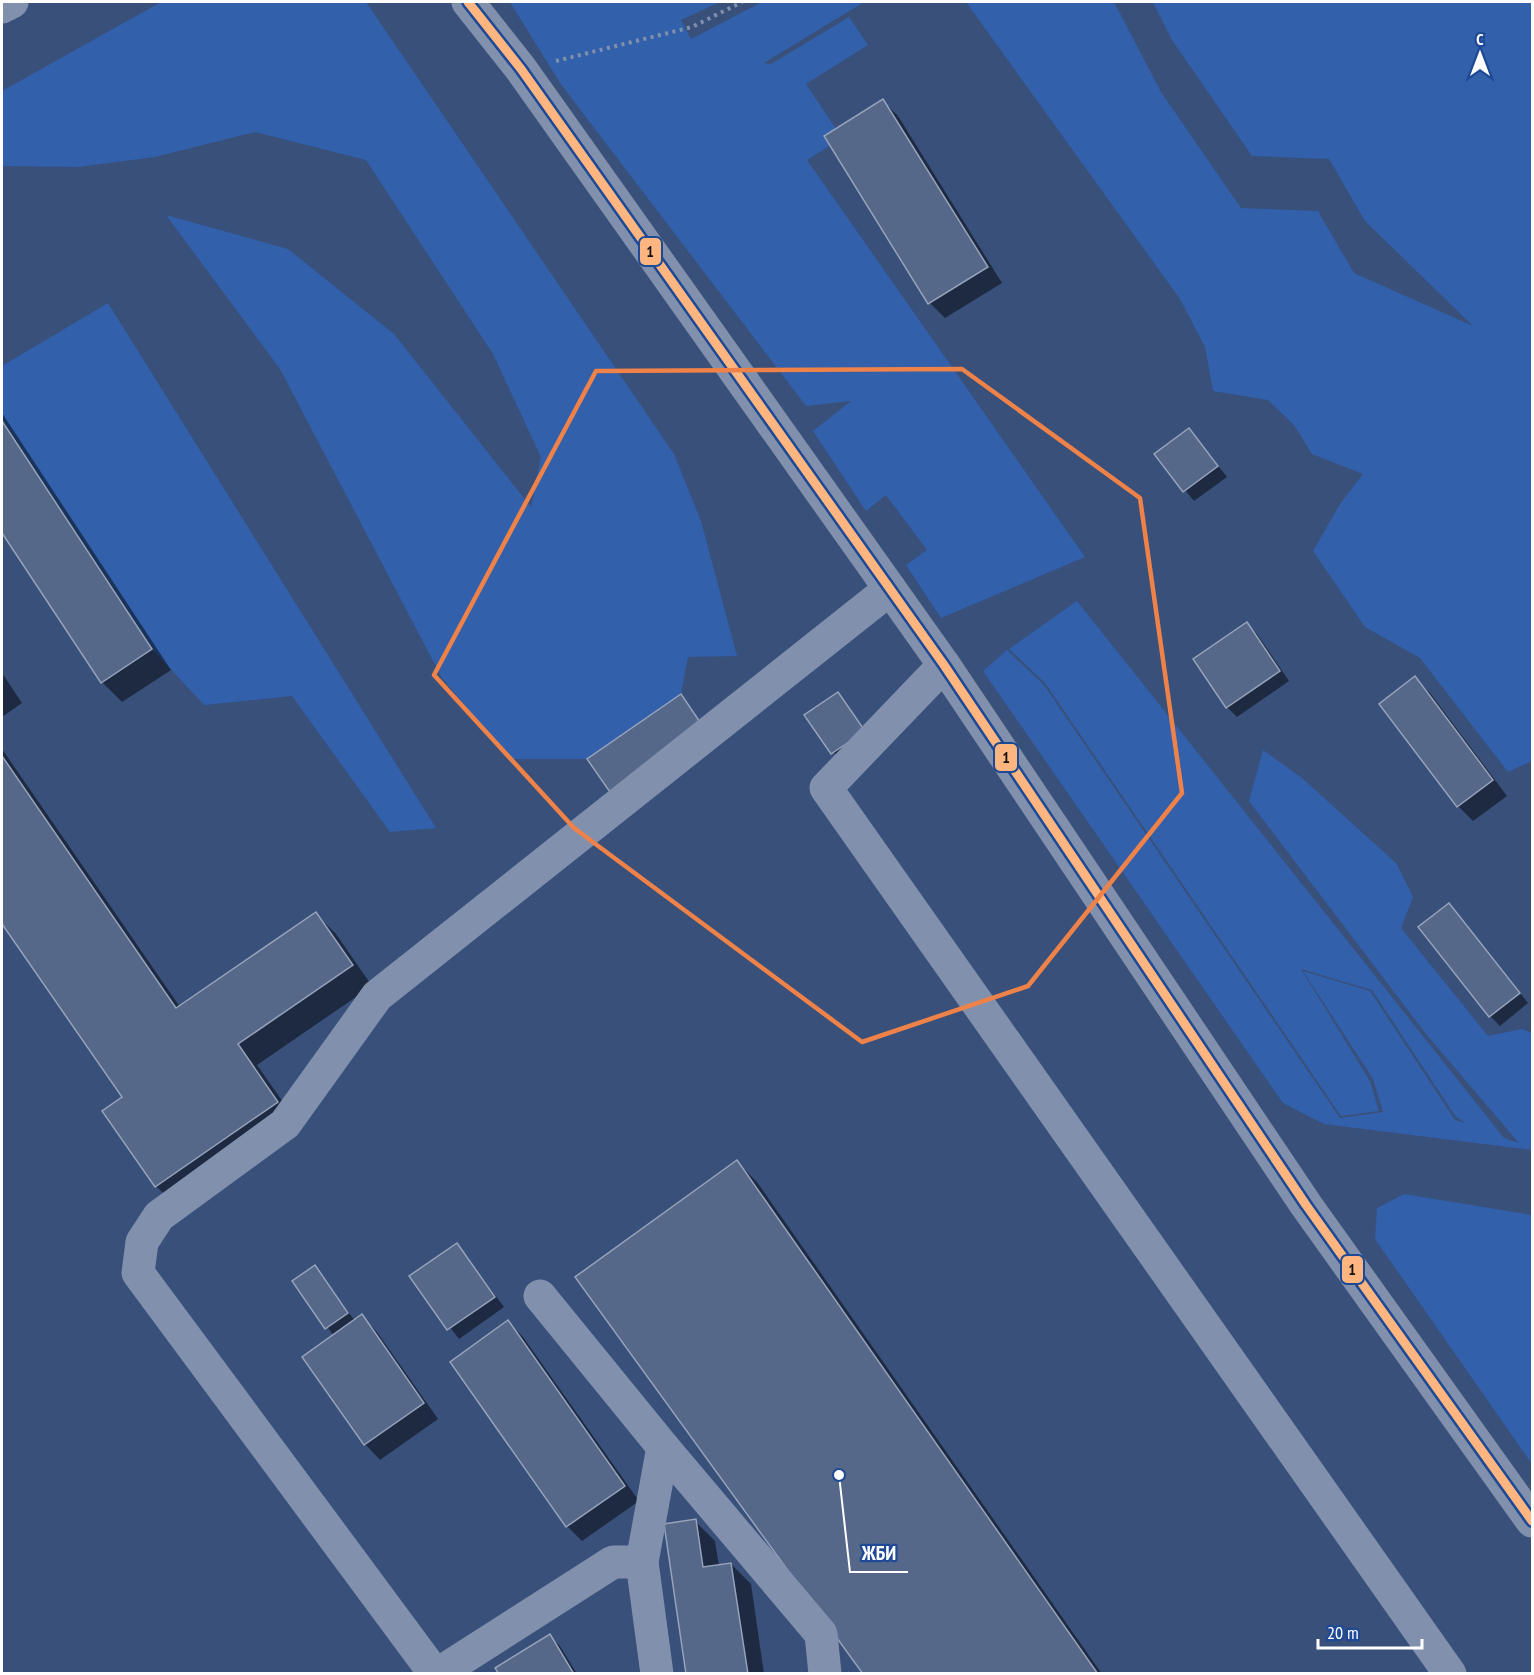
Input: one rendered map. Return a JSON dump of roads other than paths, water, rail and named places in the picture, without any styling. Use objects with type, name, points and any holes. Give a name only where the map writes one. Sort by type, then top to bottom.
[{"type":"street","points":[[2,7],[12,2]]},
{"type":"street","points":[[468,2],[521,69],[944,665],[1306,1205],[1533,1521]]},
{"type":"street","points":[[642,1562],[613,1562],[436,1674],[138,1273],[142,1242],[159,1216],[285,1124],[377,996],[890,589]]},
{"type":"street","points":[[944,665],[826,788],[1450,1674]]},
{"type":"street","points":[[540,1296],[663,1447],[821,1634],[825,1674]]},
{"type":"street","points":[[657,1674],[642,1562],[663,1447]]},
{"type":"place","name":"ЖБИ","points":[[839,1475]]}]
